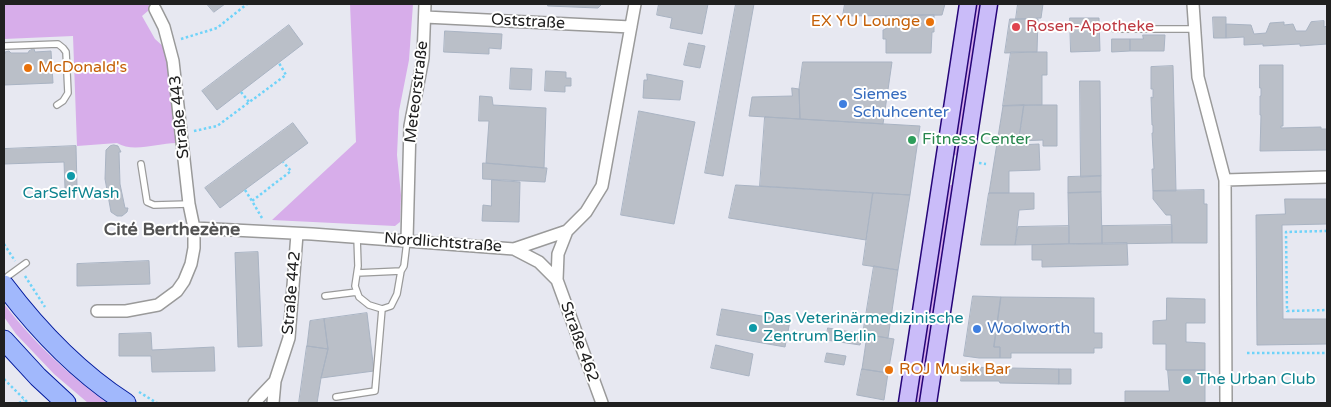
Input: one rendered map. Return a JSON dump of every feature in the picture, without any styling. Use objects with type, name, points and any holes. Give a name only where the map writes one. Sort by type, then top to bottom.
[{"type":"main road","points":[[907,403],[968,4]]},
{"type":"main road","points":[[928,403],[988,4]]},
{"type":"main road","points":[[4,285],[31,319],[80,368],[131,396]]},
{"type":"main road","points":[[4,340],[38,377],[66,403]]},
{"type":"street","name":"Meteorstraße","points":[[407,240],[410,126],[423,58],[425,4]]},
{"type":"street","name":"Nordlichtstraße","points":[[194,228],[407,240],[514,249],[567,231],[586,212],[602,186],[635,4]]},
{"type":"street","points":[[1192,4],[1198,77],[1226,180],[1226,403]]},
{"type":"street","name":"Straße 443","points":[[97,310],[126,311],[158,305],[177,291],[184,281],[191,264],[194,248],[194,228],[189,204],[173,61],[164,27],[154,9]]},
{"type":"street","name":"Oststraße","points":[[425,17],[631,27]]},
{"type":"street","points":[[1226,180],[1327,177]]},
{"type":"street","name":"Straße 462","points":[[567,231],[558,254],[557,280],[602,403]]},
{"type":"street","name":"Straße 442","points":[[273,403],[275,381],[289,338],[298,234]]},
{"type":"street","name":"Straße 462","points":[[514,249],[539,262],[557,280]]},
{"type":"street","name":"Straße 442","points":[[254,403],[275,381]]},
{"type":"lane","points":[[1115,29],[1194,29]]},
{"type":"lane","points":[[4,46],[58,44],[63,48],[66,52],[68,93],[64,101],[57,105]]},
{"type":"lane","points":[[141,164],[146,199],[149,204],[189,204]]},
{"type":"lane","points":[[357,237],[355,286],[358,297],[369,305],[382,309],[391,306],[397,294],[401,271],[404,266],[407,240]]},
{"type":"lane","points":[[4,279],[26,263]]},
{"type":"lane","points":[[356,273],[401,271]]},
{"type":"lane","points":[[325,296],[357,292]]},
{"type":"lane","points":[[336,397],[375,391],[382,309]]},
{"type":"path","points":[[179,40],[217,28],[247,4]]},
{"type":"path","points":[[190,132],[217,126],[286,75],[280,63]]},
{"type":"path","points":[[241,92],[249,102]]},
{"type":"path","points":[[252,201],[291,171],[283,162]]},
{"type":"path","points":[[245,190],[264,221]]},
{"type":"path","points":[[1327,231],[1286,232],[1286,242],[1287,311],[1327,310]]},
{"type":"path","points":[[4,244],[46,309]]},
{"type":"path","points":[[1246,353],[1327,353]]},
{"type":"path","points":[[4,379],[28,403]]},
{"type":"path","points":[[131,396],[157,403]]},
{"type":"path","points":[[19,403],[24,400]]},
{"type":"shaded area","points":[[4,4],[156,4],[142,16],[155,39],[165,48],[176,143],[138,147],[123,146],[117,143],[77,146],[73,36],[4,39]]},
{"type":"shaded area","points":[[350,4],[413,4],[409,60],[399,111],[397,155],[401,195],[400,222],[395,226],[272,220],[356,142]]},
{"type":"shaded area","points":[[976,4],[981,4],[957,156],[953,154]]},
{"type":"shaded area","points":[[948,185],[952,185],[952,191],[920,403],[915,403]]},
{"type":"shaded area","points":[[4,304],[27,332],[52,357],[107,403],[88,403],[54,374],[16,334],[4,317]]},
{"type":"building","points":[[207,4],[225,4],[214,12]]},
{"type":"building","points":[[548,4],[602,4],[598,8],[548,6]]},
{"type":"building","points":[[659,4],[708,4],[702,34],[670,28],[672,18],[657,15]]},
{"type":"building","points":[[736,4],[754,4],[723,176],[705,173]]},
{"type":"building","points":[[845,4],[945,4],[942,15],[843,16]]},
{"type":"building","points":[[1018,4],[1043,4],[1041,18],[1016,19]]},
{"type":"building","points":[[934,15],[931,53],[886,53],[886,39],[883,39],[883,30],[886,29],[885,16]]},
{"type":"building","points":[[1213,17],[1226,17],[1226,38],[1214,38]]},
{"type":"building","points":[[1070,18],[1099,18],[1100,51],[1071,52]]},
{"type":"building","points":[[1010,19],[1038,19],[1037,52],[1005,53]]},
{"type":"building","points":[[1324,21],[1324,27],[1327,26],[1327,44],[1300,46],[1300,44],[1244,45],[1244,37],[1226,38],[1226,24],[1251,25],[1254,34],[1266,33],[1270,23],[1284,22],[1284,25],[1293,24],[1296,31],[1306,31],[1311,22]]},
{"type":"building","points":[[289,25],[303,44],[217,110],[202,91]]},
{"type":"building","points":[[445,31],[502,34],[501,49],[489,48],[489,54],[444,52]]},
{"type":"building","points":[[1143,35],[1165,35],[1164,51],[1130,51],[1130,39],[1143,39]]},
{"type":"building","points":[[1112,39],[1130,39],[1130,51],[1112,52]]},
{"type":"building","points":[[689,43],[705,46],[700,68],[684,65]]},
{"type":"building","name":"McDonald's","points":[[34,49],[35,52],[51,51],[53,83],[4,85],[5,52],[28,53]]},
{"type":"building","points":[[1011,52],[1047,52],[1047,75],[1042,75],[1042,105],[1003,106]]},
{"type":"building","name":"Siemes Schuhcenter","points":[[803,62],[892,62],[883,124],[800,119],[799,89]]},
{"type":"building","points":[[1260,65],[1283,65],[1283,126],[1281,128],[1321,127],[1321,129],[1327,129],[1327,150],[1260,151]]},
{"type":"building","points":[[1173,66],[1176,191],[1153,191],[1151,97],[1153,98],[1153,89],[1151,89],[1151,67]]},
{"type":"building","points":[[511,68],[532,69],[531,90],[510,89]]},
{"type":"building","points":[[546,71],[566,72],[566,78],[571,78],[571,86],[565,86],[565,92],[545,91]]},
{"type":"building","points":[[647,74],[683,81],[680,100],[643,98],[644,80],[647,80]]},
{"type":"building","points":[[1080,81],[1100,81],[1101,176],[1081,177]]},
{"type":"building","points":[[792,88],[799,89],[800,119],[749,116],[752,97],[792,96]]},
{"type":"building","points":[[480,96],[492,97],[493,105],[546,108],[544,168],[486,163],[489,121],[479,121]]},
{"type":"building","points":[[1024,105],[1018,145],[1039,144],[1040,170],[1009,171],[1009,193],[989,193],[1003,106]]},
{"type":"building","points":[[1024,105],[1057,105],[1057,146],[1043,146],[1043,140],[1019,141]]},
{"type":"building","points":[[639,111],[695,122],[674,224],[621,215]]},
{"type":"building","points":[[765,117],[920,126],[910,195],[760,186]]},
{"type":"building","points":[[293,123],[308,143],[220,208],[205,188]]},
{"type":"building","points":[[114,145],[118,146],[121,152],[119,152],[120,184],[125,208],[128,208],[127,212],[122,216],[117,216],[111,212],[105,179],[106,150]]},
{"type":"building","name":"CarSelfWash","points":[[76,146],[77,187],[65,188],[64,162],[4,164],[4,149]]},
{"type":"building","points":[[483,163],[547,168],[545,182],[483,179]]},
{"type":"building","points":[[1101,176],[1101,192],[1068,193],[1068,177]]},
{"type":"building","points":[[492,180],[520,182],[519,222],[482,221],[483,205],[491,206]]},
{"type":"building","points":[[736,185],[873,193],[866,240],[729,218]]},
{"type":"building","points":[[1204,190],[1204,204],[1207,204],[1207,243],[1172,243],[1171,215],[1166,215],[1153,199],[1153,191]]},
{"type":"building","points":[[1101,192],[1102,244],[1069,244],[1068,193]]},
{"type":"building","points":[[873,193],[910,195],[898,270],[863,265]]},
{"type":"building","points":[[989,193],[1034,193],[1034,209],[1019,210],[1015,245],[981,245]]},
{"type":"building","points":[[1285,199],[1327,199],[1327,224],[1282,225],[1283,319],[1327,319],[1327,344],[1257,345],[1256,215],[1285,214]]},
{"type":"building","points":[[1172,225],[1172,243],[1102,244],[1102,226]]},
{"type":"building","points":[[1069,226],[1069,244],[1015,245],[1018,227]]},
{"type":"building","points":[[1127,243],[1128,265],[1042,267],[1042,260],[1032,260],[1032,245]]},
{"type":"building","points":[[258,252],[262,346],[238,347],[235,253]]},
{"type":"building","points":[[149,261],[150,284],[77,286],[77,264]]},
{"type":"building","points":[[874,266],[898,270],[888,338],[863,334]]},
{"type":"building","points":[[973,296],[1001,297],[994,347],[1000,347],[1000,358],[964,356]]},
{"type":"building","points":[[1001,297],[1094,298],[1094,333],[1102,333],[1102,348],[1094,348],[1094,353],[1011,353],[1011,358],[1000,358],[1000,347],[994,347]]},
{"type":"building","points":[[1167,298],[1205,299],[1205,323],[1186,323],[1186,342],[1205,343],[1205,370],[1166,370],[1166,344],[1153,344],[1153,321],[1166,320]]},
{"type":"building","name":"Das Veterinärmedizinische Zentrum Berlin","points":[[722,309],[790,321],[785,347],[717,335]]},
{"type":"building","points":[[367,313],[374,371],[321,378],[328,349],[324,319]]},
{"type":"building","points":[[324,319],[328,349],[307,346],[310,321]]},
{"type":"building","points":[[828,328],[863,334],[860,345],[826,340]]},
{"type":"building","points":[[151,333],[152,350],[214,347],[215,371],[152,372],[151,356],[119,356],[119,334]]},
{"type":"building","points":[[863,334],[894,339],[888,373],[862,369],[866,342],[862,342]]},
{"type":"building","points":[[716,345],[753,354],[749,376],[711,368]]},
{"type":"building","points":[[307,346],[328,349],[317,403],[299,403]]},
{"type":"building","points":[[827,353],[846,356],[844,365],[825,362]]},
{"type":"building","points":[[963,367],[1059,369],[1059,384],[961,381]]},
{"type":"building","points":[[862,369],[888,373],[884,400],[857,395]]},
{"type":"building","points":[[1059,369],[1071,369],[1071,384],[1059,384]]},
{"type":"building","name":"The Urban Club","points":[[1168,370],[1205,370],[1205,403],[1125,403],[1125,391],[1169,391]]},
{"type":"place","name":"EX YU Lounge","points":[[930,22]]},
{"type":"place","name":"Rosen-Apotheke","points":[[1016,27]]},
{"type":"place","name":"McDonald's","points":[[28,68]]},
{"type":"place","name":"Siemes Schuhcenter","points":[[843,104]]},
{"type":"place","name":"Fitness Center","points":[[912,140]]},
{"type":"place","name":"CarSelfWash","points":[[71,176]]},
{"type":"place","name":"Das Veterinärmedizinische Zentrum Berlin","points":[[753,328]]},
{"type":"place","name":"Woolworth","points":[[977,329]]},
{"type":"place","name":"ROJ Musik Bar","points":[[889,370]]},
{"type":"place","name":"The Urban Club","points":[[1187,380]]},
{"type":"district","name":"Cité Berthezène","points":[[172,230]]}]
